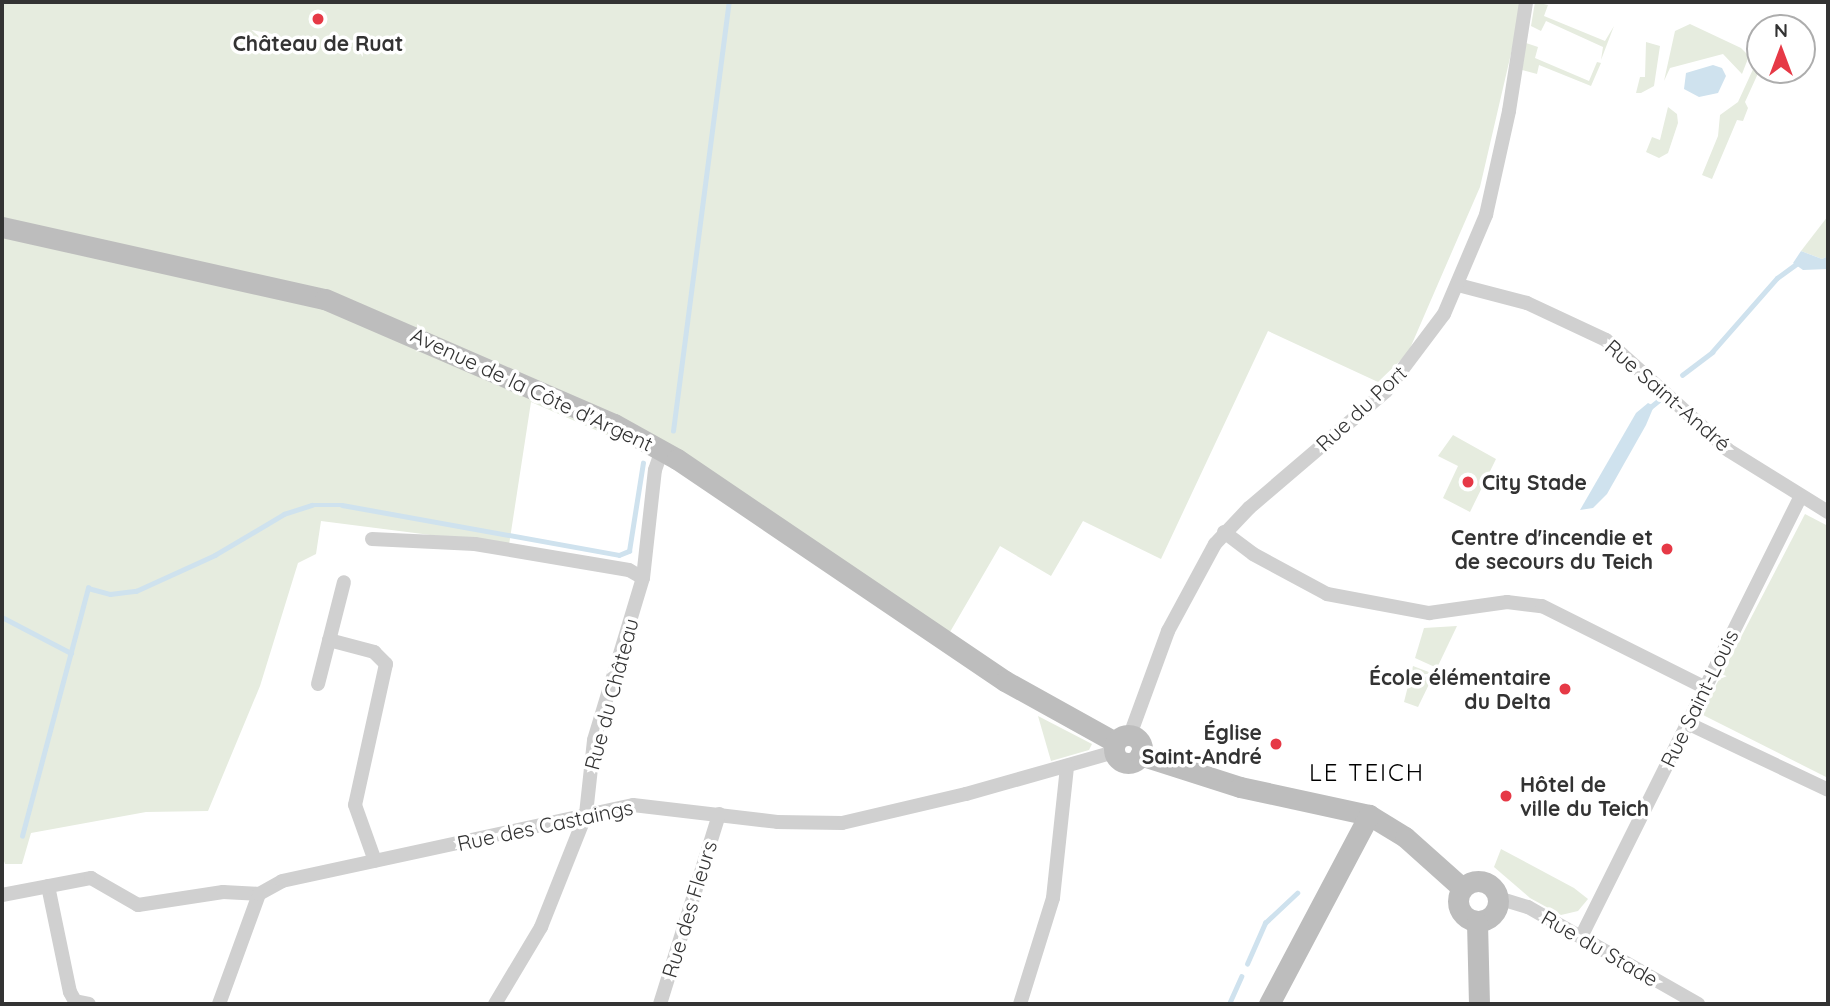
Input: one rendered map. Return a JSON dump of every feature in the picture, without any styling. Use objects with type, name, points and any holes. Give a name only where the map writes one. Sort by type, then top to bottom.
[{"type":"main road","name":"Avenue de la Côte d'Argent","points":[[2,227],[334,302],[614,424],[662,450],[980,664],[1120,743]]},
{"type":"main road","points":[[1120,743],[1126,762],[1140,755],[1240,786],[1369,815],[1405,837],[1462,887]]},
{"type":"main road","points":[[1269,1004],[1369,815]]},
{"type":"main road","points":[[1480,881],[1492,887],[1498,898],[1493,915],[1477,922],[1465,917],[1458,906],[1462,887],[1480,881]]},
{"type":"main road","points":[[1477,922],[1479,1004]]},
{"type":"street","name":"Rue du Port","points":[[1120,743],[1176,613],[1224,532],[1386,391],[1433,333],[1458,285],[1486,215],[1509,111],[1525,2]]},
{"type":"street","name":"Rue Saint-André","points":[[1458,285],[1527,303],[1599,336],[1630,359],[1728,450],[1828,512]]},
{"type":"street","name":"Rue du Château","points":[[495,1004],[541,927],[586,814],[594,740],[643,578],[655,470],[662,450]]},
{"type":"street","name":"Rue Saint-Louis","points":[[1581,937],[1685,722],[1800,497]]},
{"type":"street","points":[[1224,532],[1275,568],[1334,596],[1429,613],[1507,602],[1542,606],[1704,687]]},
{"type":"street","points":[[372,538],[475,544],[629,570],[643,578]]},
{"type":"street","points":[[318,684],[344,582]]},
{"type":"street","points":[[329,640],[374,652],[386,664],[355,805],[374,861]]},
{"type":"street","points":[[1685,722],[1828,790]]},
{"type":"street","name":"Rue des Castaings","points":[[258,894],[282,881],[586,814],[644,805],[719,814],[842,823],[1067,766],[1120,743]]},
{"type":"street","points":[[1020,1004],[1055,887],[1067,766]]},
{"type":"street","name":"Rue des Fleurs","points":[[660,1004],[719,814]]},
{"type":"street","points":[[2,895],[96,879],[144,905],[223,892],[258,894],[219,1004]]},
{"type":"street","points":[[48,886],[79,1003]]},
{"type":"street","name":"Rue du Stade","points":[[1498,898],[1528,907],[1698,1004]]},
{"type":"shaded area","points":[[2,2],[1523,2],[1480,187],[1408,353],[1378,382],[1268,331],[1161,559],[1083,521],[1051,576],[1000,546],[943,644],[651,454],[531,402],[509,545],[321,521],[316,554],[298,563],[260,686],[208,811],[146,812],[31,833],[22,864],[5,864],[2,855]]},
{"type":"shaded area","points":[[1535,2],[1548,5],[1544,16],[1605,41],[1614,26],[1601,60],[1603,47],[1546,21],[1541,31],[1531,26]]},
{"type":"shaded area","points":[[1690,24],[1741,48],[1746,53],[1742,74],[1723,54],[1670,68],[1664,81],[1675,31]]},
{"type":"shaded area","points":[[1646,42],[1660,46],[1654,86],[1636,93],[1640,77],[1645,77]]},
{"type":"shaded area","points":[[1526,43],[1538,47],[1535,58],[1589,81],[1597,62],[1601,63],[1591,86],[1539,65],[1537,74],[1522,70]]},
{"type":"shaded area","points":[[1746,84],[1753,84],[1745,102],[1748,108],[1743,121],[1737,120],[1712,179],[1702,175],[1718,136],[1720,115],[1738,102]]},
{"type":"shaded area","points":[[1668,107],[1677,114],[1678,123],[1668,153],[1659,158],[1646,152],[1652,137],[1660,140]]},
{"type":"shaded area","points":[[1828,216],[1828,256],[1822,259],[1801,251]]},
{"type":"shaded area","name":"City Stade","points":[[1453,435],[1496,459],[1470,512],[1443,498],[1458,466],[1438,456]]},
{"type":"shaded area","points":[[1805,514],[1828,526],[1828,778],[1701,714]]},
{"type":"shaded area","points":[[1457,626],[1437,668],[1415,658],[1424,628]]},
{"type":"shaded area","points":[[1413,666],[1434,674],[1418,707],[1404,702]]},
{"type":"shaded area","points":[[1038,716],[1092,744],[1089,750],[1051,761]]},
{"type":"shaded area","points":[[1501,849],[1574,888],[1588,899],[1578,911],[1561,915],[1530,898],[1494,867]]},
{"type":"water","points":[[1713,65],[1722,68],[1726,76],[1718,93],[1699,97],[1684,89],[1686,73]]},
{"type":"water","points":[[1801,251],[1822,259],[1828,256],[1828,269],[1803,270],[1793,263]]},
{"type":"water","points":[[1648,403],[1654,406],[1646,425],[1607,494],[1593,508],[1580,510],[1636,413]]},
{"type":"waterway","points":[[673,431],[729,2]]},
{"type":"waterway","points":[[1682,375],[1712,352],[1777,278],[1798,263]]},
{"type":"waterway","points":[[1648,409],[1658,401]]},
{"type":"waterway","points":[[22,836],[88,588],[110,594],[136,591],[215,555],[284,514],[312,505],[342,505],[619,555],[629,551],[643,463]]},
{"type":"waterway","points":[[2,617],[71,653]]},
{"type":"waterway","points":[[1247,964],[1265,923],[1297,893]]},
{"type":"waterway","points":[[1229,1004],[1241,977]]},
{"type":"place","name":"Château de Ruat","points":[[318,19]]},
{"type":"place","name":"City Stade","points":[[1468,482]]},
{"type":"place","name":"Centre d'incendie et de secours du Teich","points":[[1667,549]]},
{"type":"place","name":"École élémentaire du Delta","points":[[1565,689]]},
{"type":"place","name":"Église Saint-André","points":[[1276,744]]},
{"type":"place","name":"Hôtel de ville du Teich","points":[[1506,796]]},
{"type":"district","name":"LE TEICH","points":[[1367,773]]}]
